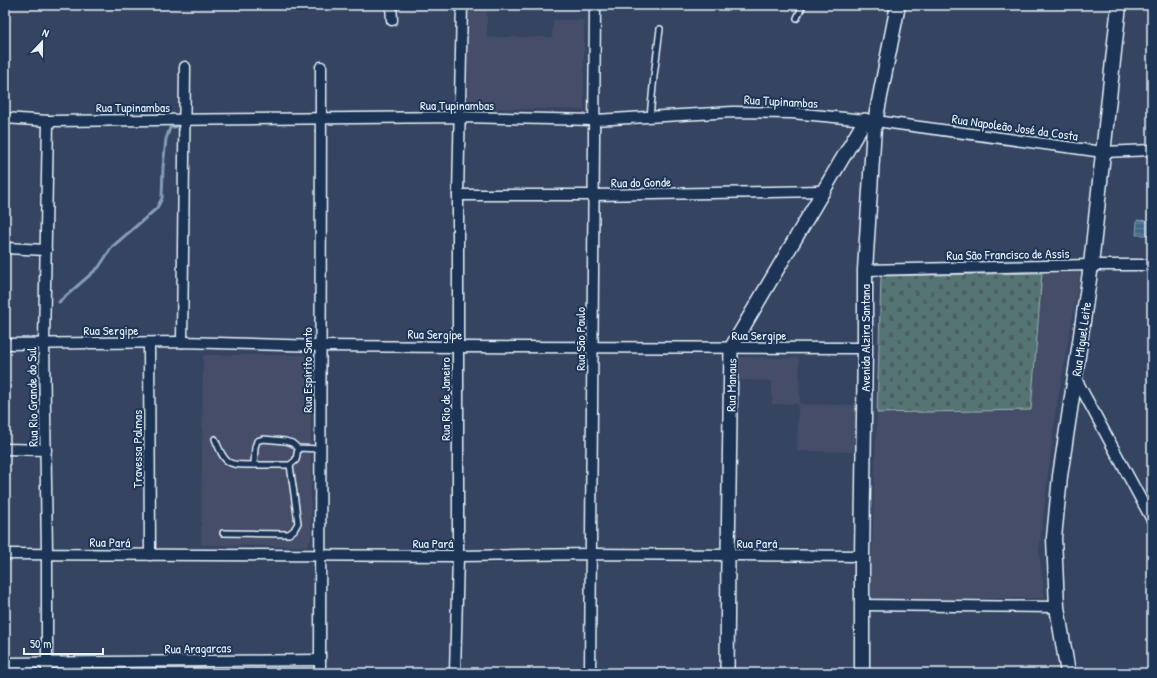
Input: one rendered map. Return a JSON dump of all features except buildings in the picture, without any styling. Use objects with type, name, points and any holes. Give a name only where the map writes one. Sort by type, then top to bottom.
[{"type":"main road","name":"Avenida Alzira Santana","points":[[862,673],[865,270],[870,120],[898,5]]},
{"type":"main road","name":"Rua Miguel Leite","points":[[1068,673],[1057,607],[1054,538],[1060,476],[1091,265],[1119,5]]},
{"type":"street","points":[[391,5],[392,20]]},
{"type":"street","name":"Rua Rio de Janeiro","points":[[456,673],[458,556],[458,195],[462,5]]},
{"type":"street","name":"Rua São Paulo","points":[[590,673],[594,348],[595,5]]},
{"type":"street","points":[[182,342],[183,120],[185,67]]},
{"type":"street","name":"Rua Espírito Santo","points":[[320,673],[321,67]]},
{"type":"street","name":"Rua Tupinambas","points":[[5,118],[48,121],[460,117],[595,120],[741,112],[792,113],[870,120]]},
{"type":"street","name":"Rua Napoleão José da Costa","points":[[870,120],[1103,152],[1152,150]]},
{"type":"street","name":"Rua Manaus","points":[[727,673],[731,348],[823,191],[870,120]]},
{"type":"street","name":"Rua Rio Grande do Sul","points":[[47,668],[44,343],[48,121]]},
{"type":"street","name":"Rua do Gonde","points":[[458,195],[594,195],[823,191]]},
{"type":"street","points":[[5,248],[46,250]]},
{"type":"street","name":"Rua São Francisco de Assis","points":[[865,270],[1152,265]]},
{"type":"street","name":"Rua Sergipe","points":[[5,344],[182,342],[320,346],[865,348]]},
{"type":"street","name":"Travessa Palmas","points":[[149,343],[150,556]]},
{"type":"street","points":[[1075,377],[1152,520]]},
{"type":"street","points":[[5,449],[46,450]]},
{"type":"street","name":"Rua Pará","points":[[5,554],[150,556],[458,556],[591,554],[862,556]]},
{"type":"street","points":[[862,605],[1057,607]]},
{"type":"street","name":"Rua Aragarcas","points":[[5,663],[47,668],[320,660]]},
{"type":"lane","points":[[797,18],[803,5]]},
{"type":"lane","points":[[650,117],[660,29]]},
{"type":"lane","points":[[215,439],[223,458],[234,465],[290,465],[296,460],[298,448]]},
{"type":"lane","points":[[254,465],[255,447],[257,441],[263,439],[285,441],[292,443],[298,448],[320,449]]},
{"type":"lane","points":[[223,533],[289,534],[294,530],[298,523],[290,465]]},
{"type":"shaded area","points":[[468,8],[487,8],[487,37],[552,37],[553,20],[584,20],[584,110],[468,108]]},
{"type":"shaded area","points":[[1137,220],[1149,221],[1149,235],[1136,235]]},
{"type":"shaded area","points":[[1081,271],[1056,409],[1039,551],[1045,598],[870,600],[877,413],[1031,410],[1042,273]]},
{"type":"shaded area","points":[[203,355],[305,355],[311,358],[311,540],[306,546],[201,545]]},
{"type":"shaded area","points":[[739,357],[799,358],[800,404],[856,405],[855,452],[797,451],[798,404],[772,404],[772,381],[739,380]]},
{"type":"green space","points":[[1042,273],[1031,410],[877,413],[881,276]]},
{"type":"waterway","points":[[59,302],[99,267],[112,247],[157,208],[162,198],[166,139],[170,128],[178,126]]}]
